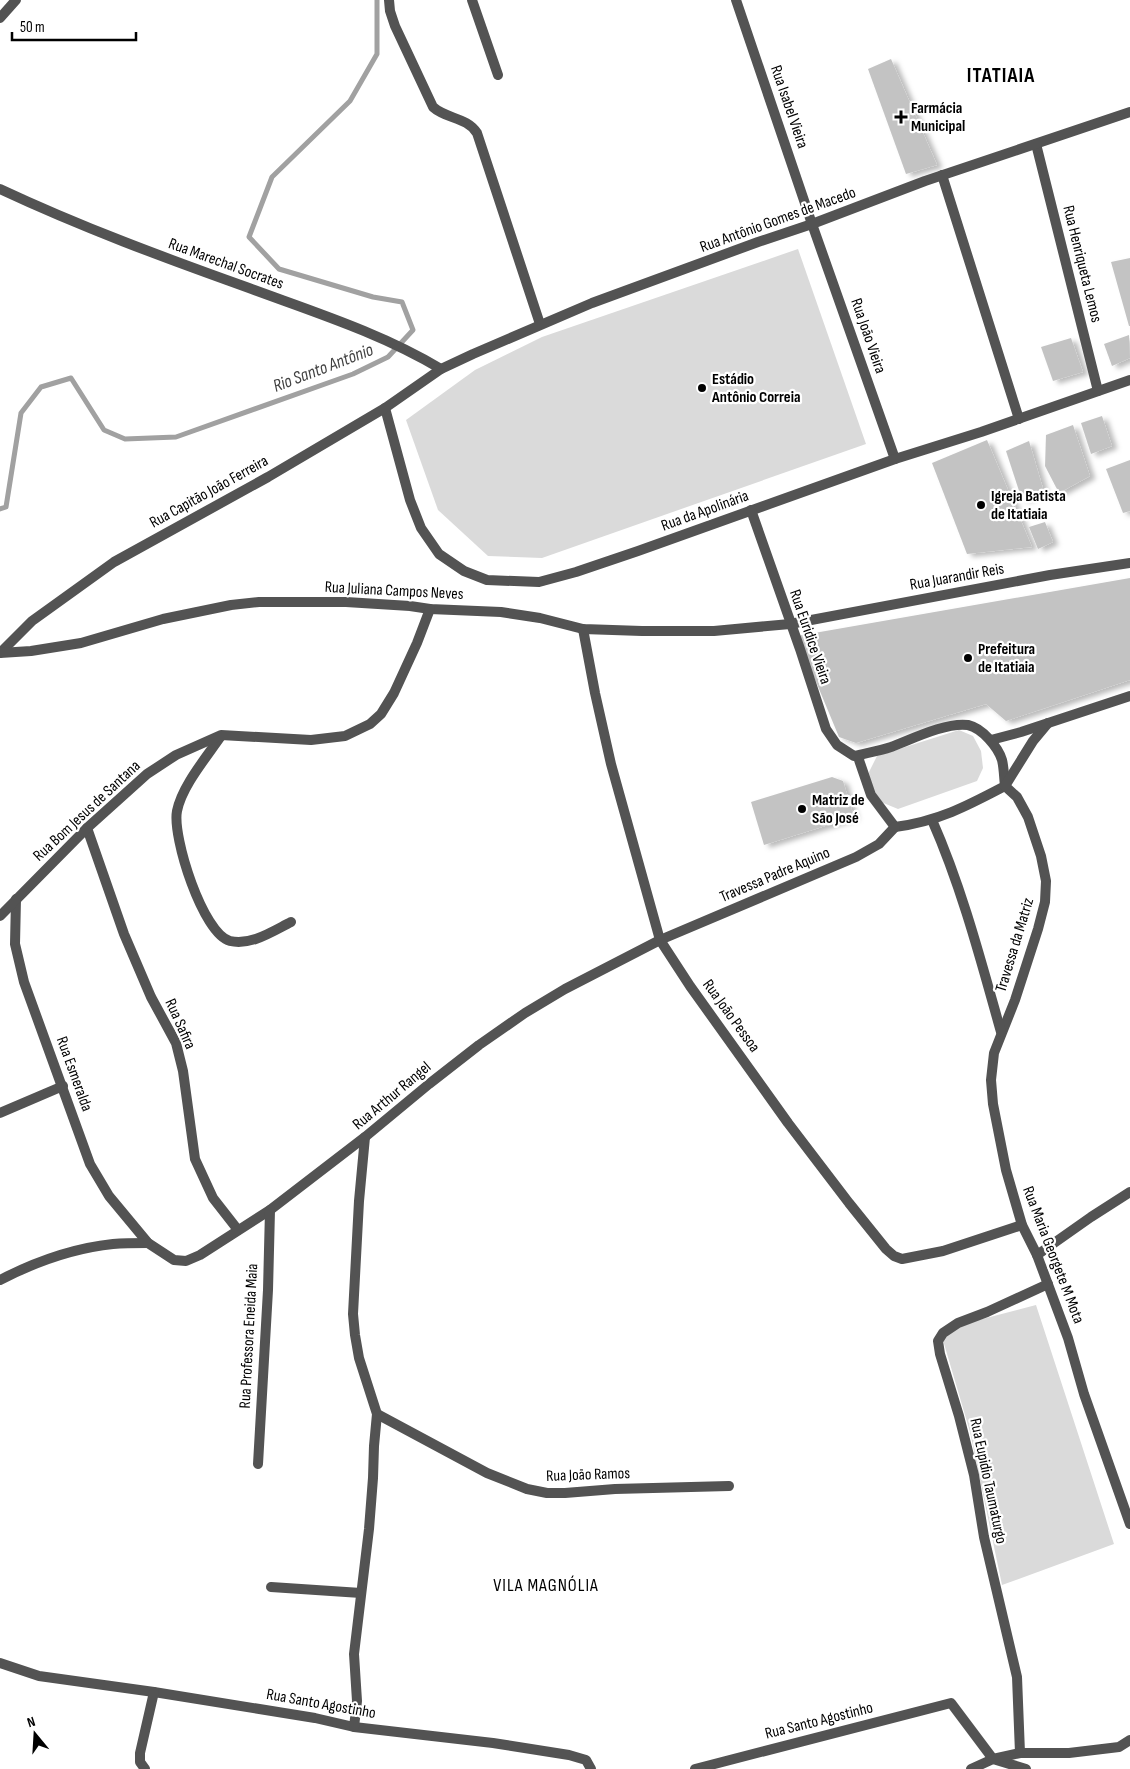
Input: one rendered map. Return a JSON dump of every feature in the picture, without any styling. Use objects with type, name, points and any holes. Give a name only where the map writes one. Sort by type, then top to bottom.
[{"type":"street","points":[[0,18],[16,0]]},
{"type":"street","points":[[390,0],[390,11],[395,26],[433,107],[438,112],[457,118],[472,126],[477,134],[540,324]]},
{"type":"street","points":[[472,0],[498,75]]},
{"type":"street","name":"Rua Isabel Vieira","points":[[736,0],[812,224]]},
{"type":"street","name":"Rua Antônio Gomes de Macedo","points":[[441,369],[540,324],[758,242],[942,176],[1130,112]]},
{"type":"street","name":"Rua Henriqueta Lemos","points":[[1036,144],[1098,391]]},
{"type":"street","points":[[942,176],[1019,419]]},
{"type":"street","name":"Rua Marechal Socrates","points":[[0,189],[137,248],[309,310],[379,338],[414,353],[441,369]]},
{"type":"street","name":"Rua João Vieira","points":[[812,224],[895,459]]},
{"type":"street","name":"Rua Capitão João Ferreira","points":[[0,653],[32,621],[114,562],[268,477],[386,408],[441,369]]},
{"type":"street","name":"Rua da Apolinária","points":[[386,408],[407,492],[421,528],[439,554],[464,571],[487,580],[539,582],[576,572],[696,531],[895,459],[1019,419],[1130,380]]},
{"type":"street","name":"Rua Euridice Vieira","points":[[751,510],[800,649],[826,730],[837,745],[849,754],[854,756],[860,755]]},
{"type":"street","name":"Rua Juarandir Reis","points":[[790,624],[1050,575],[1130,563]]},
{"type":"street","name":"Rua Juliana Campos Neves","points":[[0,653],[31,652],[81,643],[163,619],[231,605],[259,602],[346,602],[430,609],[501,612],[540,618],[583,629],[642,632],[753,629],[790,624]]},
{"type":"street","name":"Rua Bom Jesus de Santana","points":[[0,916],[87,828],[147,774],[176,755],[221,736],[311,740],[344,736],[370,724],[381,714],[394,693],[430,609]]},
{"type":"street","name":"Rua João Pessoa","points":[[583,629],[611,764],[660,940],[690,986],[788,1124],[875,1235],[894,1256],[902,1259],[943,1251],[1022,1225]]},
{"type":"street","points":[[991,740],[1130,696]]},
{"type":"street","points":[[1005,786],[1002,761],[998,749],[991,740],[972,726],[958,725],[948,727],[888,748],[860,755],[872,795],[896,827],[932,820],[963,808],[1005,786],[1033,741],[1048,723]]},
{"type":"street","points":[[221,736],[189,784],[180,800],[176,814],[179,844],[190,877],[210,924],[222,938],[239,942],[252,940],[290,922]]},
{"type":"street","name":"Travessa da Matriz","points":[[1001,1032],[1038,929],[1045,902],[1046,880],[1041,856],[1028,817],[1017,797],[1005,786]]},
{"type":"street","points":[[932,820],[941,840],[967,915],[1001,1032]]},
{"type":"street","name":"Travessa Padre Aquino","points":[[660,940],[856,857],[879,844],[896,827]]},
{"type":"street","name":"Rua Safira","points":[[87,828],[124,934],[151,997],[176,1043],[183,1071],[195,1159],[213,1198],[238,1230]]},
{"type":"street","name":"Rua Esmeralda","points":[[16,899],[15,944],[24,982],[90,1164],[109,1196],[148,1243]]},
{"type":"street","name":"Rua Arthur Rangel","points":[[148,1243],[174,1260],[186,1261],[200,1255],[270,1210],[366,1138],[428,1084],[525,1012],[660,940]]},
{"type":"street","name":"Rua Maria Georgete M Mota","points":[[1001,1032],[994,1053],[991,1080],[993,1104],[1006,1170],[1022,1225],[1037,1255],[1068,1338],[1084,1394],[1130,1524]]},
{"type":"street","points":[[0,1113],[63,1086]]},
{"type":"street","points":[[354,1727],[357,1701],[354,1654],[370,1529],[377,1414],[359,1358],[353,1314],[358,1219],[366,1138]]},
{"type":"street","points":[[1037,1255],[1130,1192]]},
{"type":"street","name":"Rua Professora Eneida Maia","points":[[258,1464],[268,1290],[270,1210]]},
{"type":"street","points":[[0,1280],[52,1258],[82,1250],[113,1244],[148,1243]]},
{"type":"street","name":"Rua Eupidio Taumaturgo","points":[[1020,1753],[1017,1677],[984,1537],[974,1475],[959,1416],[940,1354],[938,1340],[943,1333],[958,1323],[1048,1284]]},
{"type":"street","name":"Rua João Ramos","points":[[377,1414],[487,1473],[527,1489],[547,1493],[565,1493],[615,1489],[729,1486]]},
{"type":"street","points":[[271,1587],[361,1593]]},
{"type":"street","name":"Rua Santo Agostinho","points":[[0,1663],[39,1676],[154,1692],[314,1718],[354,1727],[494,1743],[569,1755],[586,1760],[591,1769]]},
{"type":"street","points":[[145,1769],[140,1762],[140,1753],[154,1692]]},
{"type":"street","name":"Rua Santo Agostinho","points":[[694,1769],[951,1703],[993,1759]]},
{"type":"street","points":[[970,1769],[993,1759],[1020,1753],[1069,1753],[1119,1747],[1130,1740]]},
{"type":"street","points":[[988,1769],[993,1759]]},
{"type":"street","points":[[993,1759],[1026,1769]]},
{"type":"shaded area","points":[[798,249],[866,444],[542,558],[488,556],[438,510],[406,420],[475,370],[542,337]]},
{"type":"shaded area","points":[[959,730],[973,736],[981,751],[983,768],[977,781],[898,809],[881,802],[871,790],[869,772],[877,756]]},
{"type":"shaded area","points":[[1036,1305],[1114,1544],[1002,1585],[970,1432],[940,1330]]},
{"type":"building","name":"Farmácia Municipal","points":[[891,59],[937,165],[906,174],[868,69]]},
{"type":"building","points":[[1130,258],[1130,326],[1129,326],[1111,262]]},
{"type":"building","points":[[1129,335],[1130,358],[1112,366],[1104,344]]},
{"type":"building","points":[[1071,338],[1083,372],[1053,381],[1041,347]]},
{"type":"building","points":[[1102,416],[1112,446],[1091,454],[1081,423]]},
{"type":"building","points":[[1073,425],[1090,476],[1059,493],[1045,466],[1046,435]]},
{"type":"building","name":"Igreja Batista de Itatiaia","points":[[987,440],[1032,547],[967,554],[932,463]]},
{"type":"building","points":[[1029,441],[1044,492],[1022,500],[1006,451]]},
{"type":"building","points":[[1130,460],[1130,511],[1123,513],[1106,469]]},
{"type":"building","points":[[1045,522],[1053,542],[1038,549],[1029,527]]},
{"type":"building","name":"Prefeitura de Itatiaia","points":[[1130,578],[1130,680],[1006,721],[986,704],[856,743],[839,737],[797,636]]},
{"type":"building","name":"Matriz de São José","points":[[832,777],[843,781],[854,817],[764,845],[751,802]]},
{"type":"waterway","name":"Rio Santo Antônio","points":[[0,509],[6,507],[21,413],[41,387],[71,378],[104,430],[125,439],[176,437],[353,374],[388,357],[413,330],[402,302],[373,297],[279,269],[249,237],[272,177],[350,101],[377,54],[377,0]]},
{"type":"place","name":"Farmácia Municipal","points":[[901,117]]},
{"type":"place","name":"Estádio Antônio Correia","points":[[702,388]]},
{"type":"place","name":"Igreja Batista de Itatiaia","points":[[981,505]]},
{"type":"place","name":"Prefeitura de Itatiaia","points":[[968,658]]},
{"type":"place","name":"Matriz de São José","points":[[802,809]]},
{"type":"district","name":"ITATIAIA","points":[[1001,75]]},
{"type":"district","name":"VILA MAGNÓLIA","points":[[546,1585]]}]
